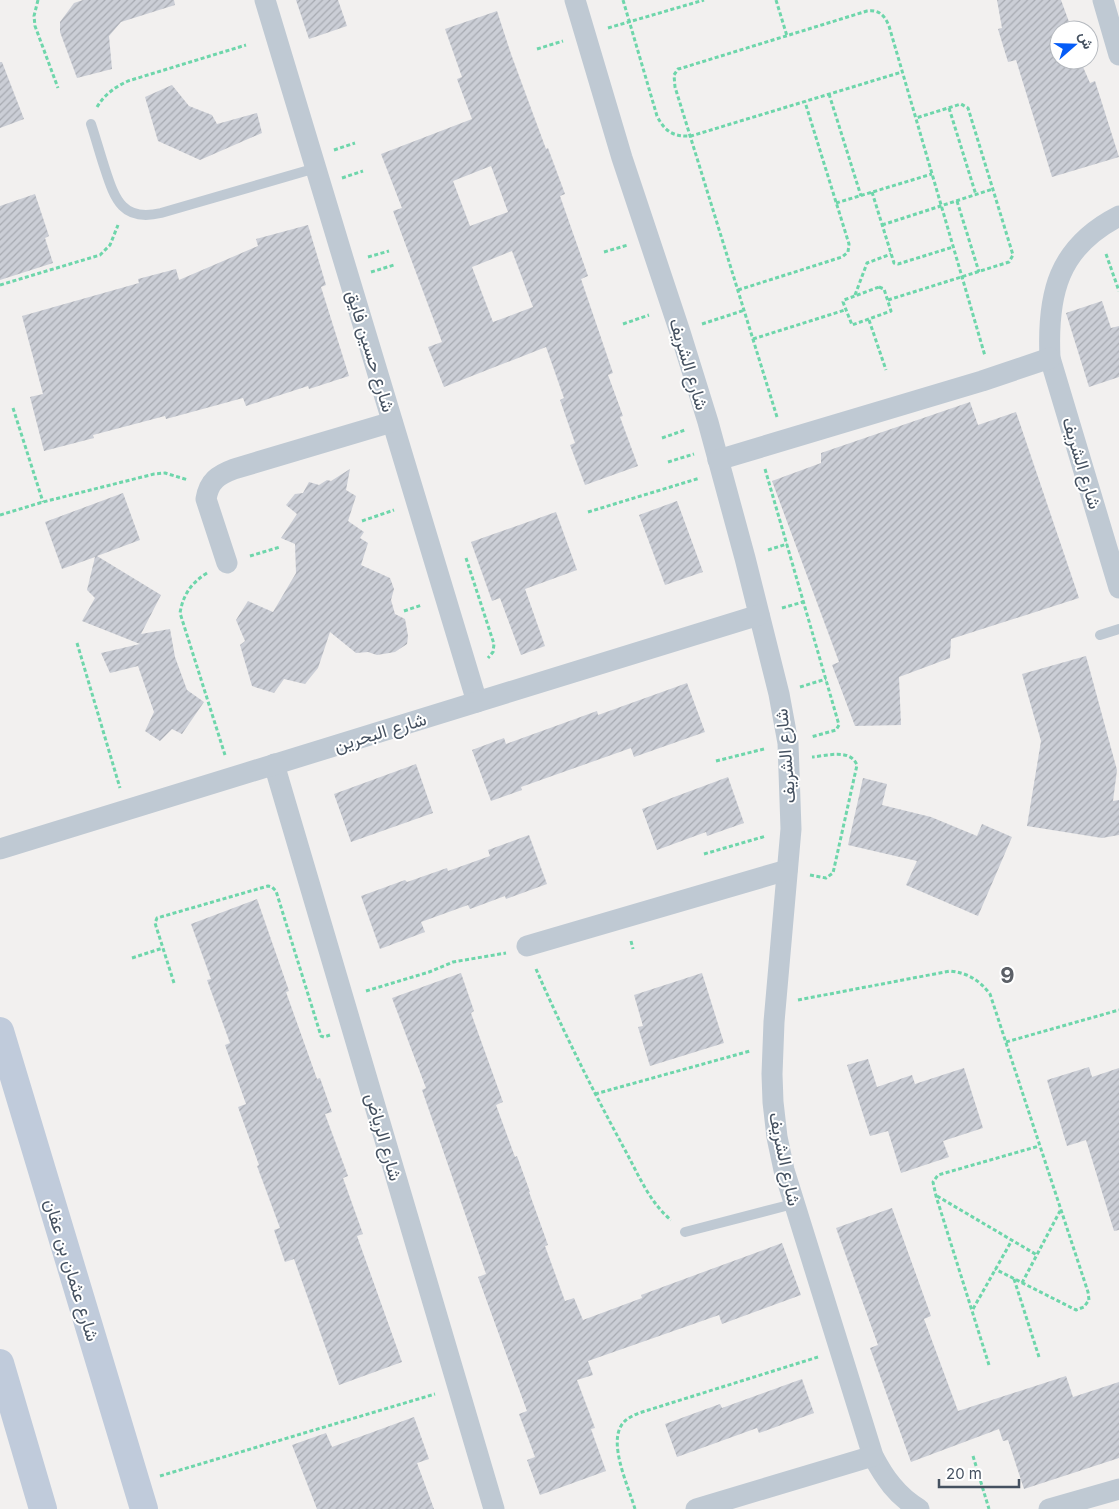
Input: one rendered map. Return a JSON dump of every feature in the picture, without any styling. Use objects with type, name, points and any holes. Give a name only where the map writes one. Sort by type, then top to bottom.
[{"type":"main road","name":"شارع عثمان بن عفان","points":[[0,1032],[144,1509]]},
{"type":"main road","points":[[0,1363],[43,1509]]},
{"type":"street","name":"شارع حسين فايق","points":[[265,0],[477,702]]},
{"type":"street","name":"شارع الشريف","points":[[575,0],[622,158],[680,332],[760,615],[779,694],[788,751],[791,828],[772,1045],[773,1102],[777,1137],[793,1204],[873,1456],[881,1472],[894,1489],[909,1503],[919,1509]]},
{"type":"street","points":[[1103,0],[1119,55]]},
{"type":"street","name":"شارع الشريف","points":[[1119,216],[1098,229],[1070,255],[1058,280],[1050,306],[1049,334],[1050,358],[1119,588]]},
{"type":"street","points":[[719,466],[759,447],[973,384],[1050,358]]},
{"type":"street","points":[[227,563],[206,499],[207,491],[218,476],[234,469],[392,422]]},
{"type":"street","name":"شارع البحرين","points":[[0,848],[760,615]]},
{"type":"street","name":"شارع الرياض","points":[[274,764],[494,1509]]},
{"type":"street","points":[[527,946],[787,870]]},
{"type":"street","points":[[696,1509],[736,1503],[873,1456]]},
{"type":"street","points":[[1049,1509],[1119,1489]]},
{"type":"lane","points":[[91,124],[113,195],[125,208],[142,216],[152,215],[316,168]]},
{"type":"lane","points":[[1100,635],[1119,629]]},
{"type":"lane","points":[[685,1232],[793,1204]]},
{"type":"path","points":[[38,0],[34,16],[35,26],[58,88]]},
{"type":"path","points":[[623,0],[657,116],[662,126],[670,133],[680,137],[691,136],[902,72]]},
{"type":"path","points":[[537,49],[704,0]]},
{"type":"path","points":[[776,0],[787,36]]},
{"type":"path","points":[[784,439],[674,79],[678,69],[867,12],[877,12],[885,17],[985,356]]},
{"type":"path","points":[[91,124],[99,103],[117,86],[138,77],[246,45]]},
{"type":"path","points":[[829,94],[861,196]]},
{"type":"path","points":[[738,290],[847,254],[849,250],[805,102]]},
{"type":"path","points":[[888,300],[1009,262],[1012,257],[968,108],[961,104],[916,118]]},
{"type":"path","points":[[949,108],[976,195]]},
{"type":"path","points":[[836,203],[932,174]]},
{"type":"path","points":[[882,225],[993,189]]},
{"type":"path","points":[[872,192],[893,262],[898,264],[953,247]]},
{"type":"path","points":[[957,201],[979,272]]},
{"type":"path","points":[[0,285],[100,255],[110,245],[125,208]]},
{"type":"path","points":[[1098,229],[1119,291]]},
{"type":"path","points":[[855,296],[867,263],[891,254]]},
{"type":"path","points":[[881,286],[891,308],[890,312],[853,326],[850,323],[843,302],[855,296],[881,286]]},
{"type":"path","points":[[680,332],[745,310]]},
{"type":"path","points":[[753,339],[845,310]]},
{"type":"path","points":[[869,320],[886,370]]},
{"type":"path","points":[[13,408],[44,502]]},
{"type":"path","points":[[759,447],[839,725],[836,730],[788,751]]},
{"type":"path","points":[[588,512],[719,466]]},
{"type":"path","points":[[0,515],[154,474],[176,476],[197,484],[207,491]]},
{"type":"path","points":[[362,521],[417,503]]},
{"type":"path","points":[[232,777],[180,613],[182,599],[199,578],[227,563],[280,547]]},
{"type":"path","points":[[466,558],[494,647],[491,654],[470,679]]},
{"type":"path","points":[[77,643],[126,810]]},
{"type":"path","points":[[716,761],[788,751],[846,754],[853,758],[857,765],[834,873],[826,878],[787,870]]},
{"type":"path","points":[[704,854],[791,828]]},
{"type":"path","points":[[174,983],[155,923],[158,918],[268,886],[272,887],[276,891],[321,1036],[325,1037],[352,1028]]},
{"type":"path","points":[[343,998],[429,972],[453,962],[490,957],[527,946],[563,1028],[595,1094],[653,1200],[667,1217],[685,1232]]},
{"type":"path","points":[[132,958],[163,948]]},
{"type":"path","points":[[776,1004],[950,971],[962,972],[982,984],[990,994],[1088,1292],[1089,1300],[1080,1310],[1076,1310],[995,1268]]},
{"type":"path","points":[[1006,1042],[1119,1010]]},
{"type":"path","points":[[595,1094],[772,1045]]},
{"type":"path","points":[[989,1365],[936,1196],[933,1185],[934,1180],[938,1175],[1040,1146]]},
{"type":"path","points":[[936,1196],[1037,1255]]},
{"type":"path","points":[[1022,1283],[1060,1210]]},
{"type":"path","points":[[972,1310],[1012,1240]]},
{"type":"path","points":[[1014,1279],[1039,1357]]},
{"type":"path","points":[[635,1509],[617,1448],[617,1437],[621,1426],[629,1418],[639,1413],[840,1351]]},
{"type":"path","points":[[136,1483],[458,1387]]},
{"type":"path","points":[[973,1456],[989,1509]]},
{"type":"building","points":[[83,0],[174,0],[175,5],[121,22],[109,36],[112,69],[77,78],[60,32],[60,22],[74,3]]},
{"type":"building","points":[[296,0],[338,0],[347,26],[309,39]]},
{"type":"building","points":[[997,0],[1061,0],[1068,20],[1049,20],[1049,70],[1084,70],[1090,83],[1095,81],[1119,157],[1052,177],[1016,60],[1008,62],[998,29],[1002,28]]},
{"type":"building","points":[[497,11],[546,149],[548,148],[565,194],[560,196],[588,276],[581,279],[613,373],[608,375],[623,416],[620,417],[638,466],[585,485],[570,445],[575,443],[560,400],[564,398],[546,347],[444,387],[428,347],[442,342],[393,211],[402,208],[381,154],[472,119],[457,79],[462,77],[445,29]],"holes":[[[491,166],[508,212],[470,226],[453,181]],[[512,251],[533,307],[493,322],[472,267]]]},
{"type":"building","points":[[0,62],[2,62],[24,119],[0,128]]},
{"type":"building","points":[[172,85],[189,106],[212,115],[217,124],[257,113],[262,133],[200,160],[158,141],[145,97]]},
{"type":"building","points":[[35,194],[49,236],[45,238],[53,263],[0,280],[0,206]]},
{"type":"building","points":[[308,225],[326,285],[321,287],[349,376],[309,389],[308,386],[246,406],[243,398],[166,419],[165,416],[93,435],[94,438],[44,451],[30,397],[43,394],[22,316],[139,283],[138,279],[176,269],[179,280],[258,246],[256,239]]},
{"type":"building","points":[[1102,301],[1111,328],[1119,326],[1119,377],[1089,387],[1066,313]]},
{"type":"building","points":[[970,402],[978,425],[1016,412],[1079,598],[951,639],[950,658],[899,677],[901,725],[855,726],[832,665],[839,662],[772,481],[821,463],[821,453]]},
{"type":"building","points":[[350,469],[346,490],[356,496],[348,521],[364,532],[360,538],[368,543],[361,565],[390,578],[394,589],[391,600],[395,614],[405,619],[408,636],[407,644],[395,652],[377,655],[368,652],[356,653],[330,632],[318,668],[305,684],[284,679],[274,693],[252,686],[240,645],[245,641],[236,620],[248,601],[273,612],[296,573],[295,544],[281,538],[297,514],[286,505],[295,494],[303,493],[309,482],[319,485],[327,480],[331,481]]},
{"type":"building","points":[[123,493],[140,540],[97,556],[161,595],[141,634],[170,629],[175,657],[187,690],[204,702],[182,734],[172,729],[160,741],[145,731],[154,712],[138,666],[110,673],[101,653],[140,644],[82,621],[95,598],[87,590],[95,557],[62,569],[45,522]]},
{"type":"building","points":[[677,501],[703,572],[665,585],[639,515]]},
{"type":"building","points":[[556,512],[577,570],[525,589],[545,646],[521,655],[500,598],[492,601],[471,542]]},
{"type":"building","points":[[1086,656],[1117,770],[1113,801],[1119,800],[1119,835],[1102,838],[1027,826],[1041,741],[1022,674]]},
{"type":"building","points":[[687,683],[705,732],[634,757],[631,748],[521,787],[522,790],[491,801],[472,750],[504,738],[506,744],[597,711],[598,715]]},
{"type":"building","points":[[416,764],[433,813],[351,842],[334,794]]},
{"type":"building","points":[[728,777],[744,823],[707,836],[706,832],[657,850],[642,809]]},
{"type":"building","points":[[863,778],[887,784],[882,805],[931,817],[977,836],[982,824],[1012,837],[978,916],[906,885],[917,861],[848,845]]},
{"type":"building","points":[[529,835],[547,884],[506,899],[505,896],[470,909],[468,905],[421,922],[425,932],[380,949],[361,896],[405,880],[407,882],[447,868],[448,871],[490,856],[488,850]]},
{"type":"building","points":[[257,899],[289,991],[286,992],[317,1079],[320,1078],[332,1112],[325,1114],[348,1176],[343,1178],[363,1234],[357,1236],[402,1362],[339,1385],[294,1259],[285,1262],[274,1230],[280,1228],[238,1107],[246,1104],[225,1045],[230,1043],[207,980],[211,979],[191,924]]},
{"type":"building","points":[[461,973],[474,1011],[471,1013],[503,1102],[496,1105],[530,1192],[548,1245],[545,1246],[565,1301],[574,1298],[583,1320],[642,1298],[641,1295],[782,1243],[801,1295],[722,1324],[719,1315],[588,1361],[593,1375],[577,1380],[595,1428],[591,1429],[606,1471],[540,1495],[527,1460],[535,1457],[519,1414],[527,1411],[478,1277],[486,1274],[422,1090],[426,1088],[392,998]]},
{"type":"building","points":[[702,973],[724,1043],[650,1066],[638,1027],[643,1026],[634,995]]},
{"type":"building","points":[[868,1059],[877,1087],[912,1075],[915,1084],[964,1068],[983,1128],[943,1141],[949,1157],[901,1173],[888,1131],[870,1136],[847,1065]]},
{"type":"building","points":[[1089,1067],[1092,1077],[1119,1068],[1119,1230],[1114,1231],[1086,1140],[1067,1146],[1047,1080]]},
{"type":"building","points":[[892,1208],[931,1316],[924,1319],[958,1411],[1066,1376],[1073,1397],[1119,1382],[1119,1458],[1024,1489],[1008,1440],[1003,1441],[999,1429],[911,1462],[870,1348],[878,1345],[836,1228]]},
{"type":"building","points":[[802,1379],[814,1413],[759,1433],[757,1428],[677,1457],[665,1424],[720,1404],[722,1408]]},
{"type":"building","points":[[414,1417],[429,1459],[417,1463],[434,1509],[317,1509],[292,1445],[326,1433],[332,1447]]},
{"type":"district","name":"9","points":[[1008,975]]}]
